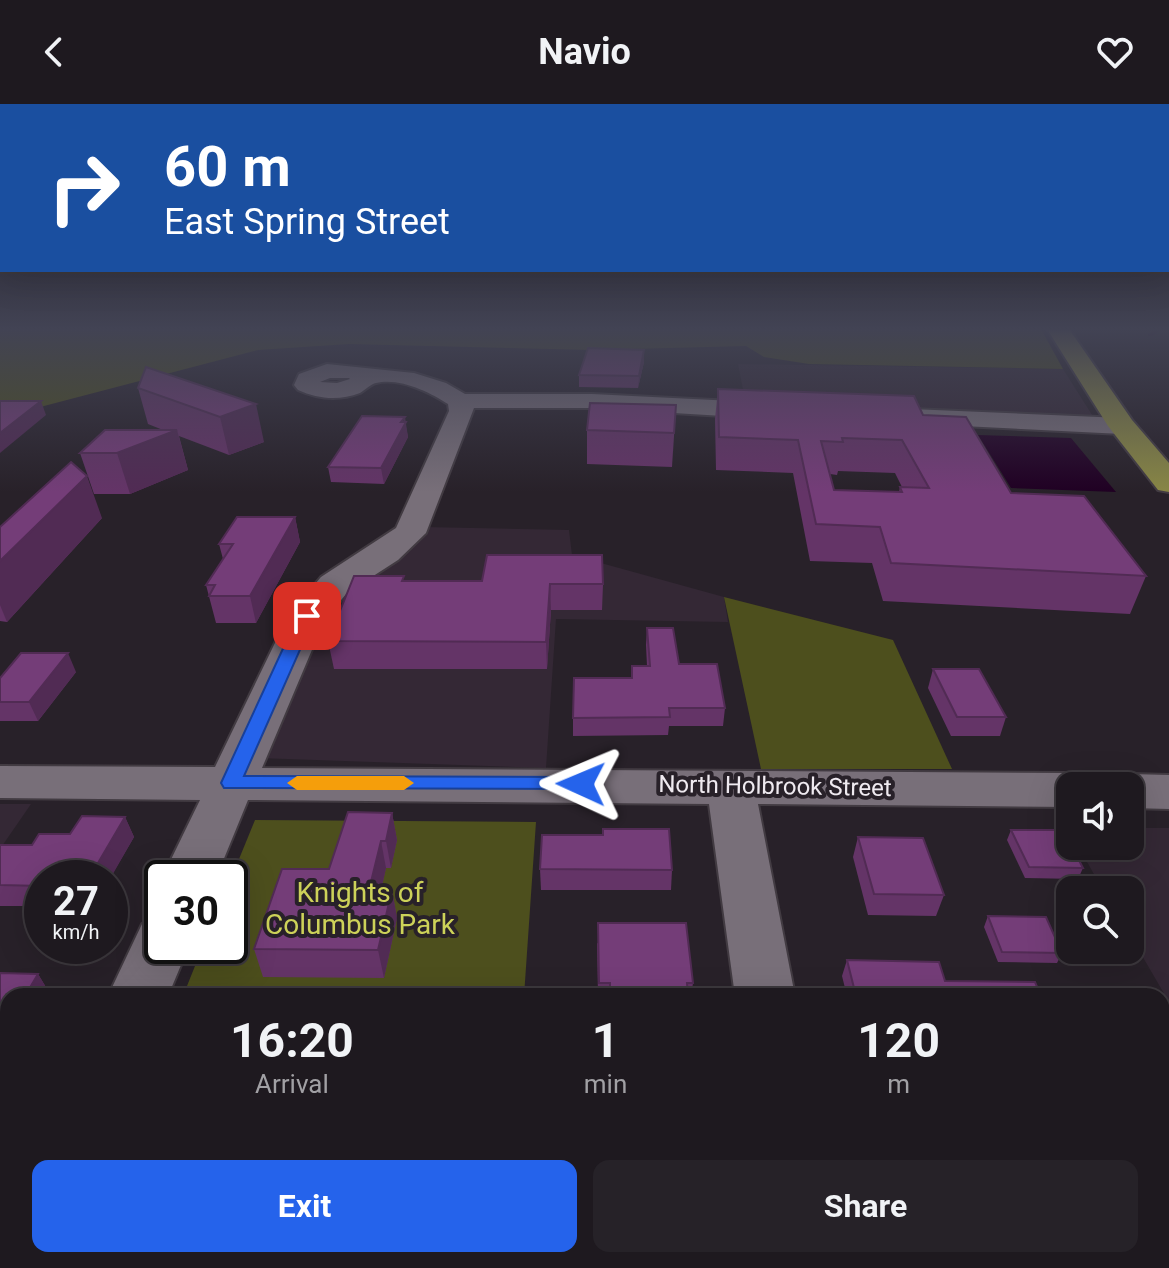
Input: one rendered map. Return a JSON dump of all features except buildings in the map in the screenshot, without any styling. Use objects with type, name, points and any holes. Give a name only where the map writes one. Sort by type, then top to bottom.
[{"type":"main road","points":[[1094,383],[1122,426],[1169,483]]},
{"type":"street","points":[[428,383],[443,389],[460,401],[592,401],[796,412]]},
{"type":"street","points":[[197,860],[307,616],[334,585],[386,553],[410,533],[462,411],[460,401]]},
{"type":"street","points":[[889,416],[1122,426]]},
{"type":"street","name":"North Holbrook Street","points":[[0,782],[1056,790]]},
{"type":"street","points":[[730,785],[764,988]]},
{"type":"street","points":[[1144,791],[1169,792]]},
{"type":"street","points":[[141,988],[152,964]]},
{"type":"shaded area","points":[[742,383],[1072,383],[1094,418],[746,405]]},
{"type":"shaded area","points":[[978,435],[1071,438],[1116,492],[1011,488]]},
{"type":"shaded area","points":[[423,527],[569,530],[572,555],[724,597],[728,622],[556,619],[546,768],[258,758],[332,599],[410,551]]},
{"type":"shaded area","points":[[0,804],[31,804],[0,849]]},
{"type":"shaded area","points":[[1144,828],[1169,828],[1169,988],[1161,988],[1144,959],[1144,876],[1095,876],[1086,860],[1144,860]]},
{"type":"green space","points":[[0,383],[131,383],[44,406],[34,412],[0,410]]},
{"type":"green space","points":[[724,597],[893,640],[952,769],[761,769]]},
{"type":"green space","name":"Knights of Columbus Park","points":[[255,820],[536,822],[525,988],[186,988],[196,964],[248,964],[248,860],[239,860]]},
{"type":"slow traffic","points":[[297,783],[404,783]]},
{"type":"route","points":[[307,616],[231,783],[581,784]]}]
